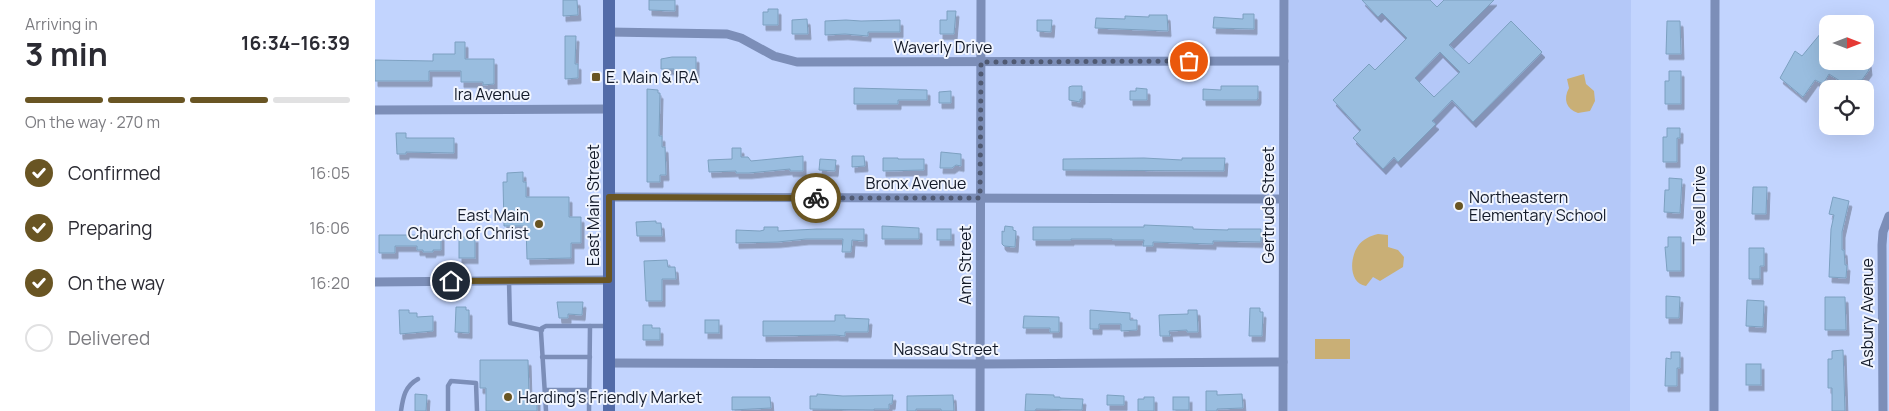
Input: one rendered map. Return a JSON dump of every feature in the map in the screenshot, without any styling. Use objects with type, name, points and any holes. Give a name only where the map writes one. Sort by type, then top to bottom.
[{"type":"street","name":"East Main Street","points":[[609,0],[609,411]]},
{"type":"street","name":"Ann Street","points":[[980,411],[981,0]]},
{"type":"street","name":"Gertrude Street","points":[[1283,411],[1284,0]]},
{"type":"street","name":"Texel Drive","points":[[1714,411],[1715,0]]},
{"type":"street","name":"Waverly Drive","points":[[609,32],[727,34],[741,38],[774,56],[797,62],[1284,61]]},
{"type":"street","name":"Ira Avenue","points":[[375,110],[610,109]]},
{"type":"street","name":"Bronx Avenue","points":[[609,197],[1283,199]]},
{"type":"street","name":"Asbury Avenue","points":[[1883,411],[1882,245],[1883,232],[1889,216]]},
{"type":"street","points":[[375,282],[609,280]]},
{"type":"street","name":"Nassau Street","points":[[609,363],[980,364],[1283,362]]},
{"type":"lane","points":[[509,281],[510,323],[542,330]]},
{"type":"lane","points":[[546,411],[542,330],[546,326],[609,326]]},
{"type":"lane","points":[[589,326],[589,411]]},
{"type":"lane","points":[[542,357],[589,357]]},
{"type":"lane","points":[[401,411],[405,390],[411,382],[418,378]]},
{"type":"lane","points":[[448,411],[448,383],[451,381],[476,383],[477,411]]},
{"type":"lane","points":[[545,390],[589,390]]},
{"type":"shaded area","name":"Northeastern Elementary School","points":[[1289,0],[1631,0],[1630,411],[1288,411]]},
{"type":"shaded area","points":[[1584,74],[1586,84],[1594,91],[1595,101],[1590,111],[1578,113],[1568,106],[1566,100],[1569,88],[1567,79]]},
{"type":"shaded area","points":[[1378,234],[1388,235],[1388,247],[1398,250],[1404,257],[1403,267],[1380,281],[1373,277],[1366,286],[1360,284],[1353,275],[1353,256],[1362,241]]},
{"type":"shaded area","points":[[1315,339],[1350,339],[1350,359],[1315,359]]},
{"type":"building","points":[[563,0],[577,0],[578,15],[563,16]]},
{"type":"building","points":[[649,0],[675,0],[675,11],[649,10]]},
{"type":"building","points":[[1362,0],[1430,0],[1437,7],[1444,0],[1494,0],[1449,45],[1469,64],[1511,21],[1542,52],[1473,122],[1452,100],[1432,121],[1436,124],[1398,162],[1394,157],[1383,169],[1353,138],[1361,130],[1333,100],[1369,64],[1375,70],[1407,38],[1382,13],[1378,17]],"holes":[[[1440,52],[1460,72],[1434,97],[1415,78]]]},
{"type":"building","points":[[768,9],[778,9],[778,25],[763,25],[763,12],[768,12]]},
{"type":"building","points":[[947,11],[956,11],[954,34],[940,34],[940,20],[947,20]]},
{"type":"building","points":[[1243,14],[1254,14],[1254,29],[1213,28],[1214,17],[1243,19]]},
{"type":"building","points":[[1149,15],[1167,15],[1168,31],[1095,28],[1096,18],[1125,19],[1125,16],[1149,17]]},
{"type":"building","points":[[807,19],[808,34],[792,34],[792,20]]},
{"type":"building","points":[[900,20],[900,32],[868,32],[868,36],[825,35],[825,21]]},
{"type":"building","points":[[1037,20],[1052,20],[1051,32],[1037,31]]},
{"type":"building","points":[[1667,21],[1680,21],[1681,54],[1666,54]]},
{"type":"building","points":[[1819,35],[1819,70],[1869,70],[1862,80],[1838,80],[1829,74],[1825,80],[1819,80],[1819,82],[1815,80],[1803,97],[1780,78],[1795,51],[1802,56]]},
{"type":"building","points":[[565,36],[576,36],[575,64],[578,64],[578,78],[565,79]]},
{"type":"building","points":[[455,42],[465,42],[465,59],[494,59],[494,84],[483,85],[483,82],[461,82],[461,71],[429,71],[429,81],[375,81],[375,60],[433,61],[433,54],[455,54]]},
{"type":"building","points":[[696,57],[696,73],[674,73],[674,69],[661,69],[661,59]]},
{"type":"building","points":[[1669,71],[1681,71],[1681,104],[1665,104],[1665,81],[1669,81]]},
{"type":"building","points":[[1082,86],[1082,99],[1080,99],[1080,102],[1069,100],[1069,87]]},
{"type":"building","points":[[1221,86],[1258,86],[1258,98],[1257,100],[1203,100],[1203,89],[1221,90]]},
{"type":"building","points":[[854,88],[927,90],[927,100],[898,100],[898,104],[854,104]]},
{"type":"building","points":[[1136,88],[1147,89],[1147,100],[1130,100],[1130,91],[1136,91]]},
{"type":"building","points":[[647,89],[658,90],[658,93],[660,93],[659,136],[662,136],[662,147],[665,147],[666,175],[660,175],[660,182],[647,182]]},
{"type":"building","points":[[951,91],[951,103],[939,103],[939,92]]},
{"type":"building","points":[[1667,128],[1680,128],[1680,138],[1677,138],[1677,162],[1663,162],[1663,137],[1667,137]]},
{"type":"building","points":[[396,133],[406,133],[406,138],[454,138],[454,153],[406,152],[406,154],[397,154]]},
{"type":"building","points":[[732,148],[741,148],[741,157],[748,157],[751,161],[803,156],[803,171],[790,171],[790,169],[749,173],[736,173],[736,171],[709,172],[708,160],[732,159]]},
{"type":"building","points":[[941,152],[961,154],[961,166],[940,168]]},
{"type":"building","points":[[852,156],[864,156],[865,166],[852,167]]},
{"type":"building","points":[[883,158],[924,159],[924,170],[883,171]]},
{"type":"building","points":[[1144,158],[1182,160],[1182,158],[1225,158],[1224,171],[1063,170],[1063,159]]},
{"type":"building","points":[[820,159],[836,160],[835,171],[819,170]]},
{"type":"building","points":[[523,172],[523,182],[526,182],[526,197],[569,197],[569,217],[581,217],[581,243],[571,243],[571,258],[527,259],[526,226],[504,226],[503,182],[507,182],[507,173]]},
{"type":"building","points":[[1669,178],[1682,179],[1680,213],[1664,212],[1665,190],[1669,190]]},
{"type":"building","points":[[1753,187],[1767,187],[1766,214],[1752,214]]},
{"type":"building","points":[[1833,197],[1849,201],[1842,232],[1842,250],[1844,250],[1845,265],[1847,265],[1846,278],[1829,277],[1831,229],[1834,215],[1829,214]]},
{"type":"building","points":[[656,221],[656,223],[661,223],[662,236],[637,236],[636,222]]},
{"type":"building","points":[[1144,225],[1193,227],[1193,229],[1261,229],[1261,242],[1213,241],[1213,244],[1153,242],[1153,246],[1143,246],[1144,240],[1033,240],[1033,227],[1144,227]]},
{"type":"building","points":[[882,226],[919,228],[919,239],[882,239]]},
{"type":"building","points":[[1005,226],[1013,227],[1013,230],[1016,231],[1015,247],[1002,244],[1002,231],[1004,232]]},
{"type":"building","points":[[764,227],[778,227],[778,231],[864,229],[864,241],[852,240],[851,252],[842,252],[843,239],[736,243],[736,230],[760,231],[764,230]]},
{"type":"building","points":[[937,229],[951,229],[951,240],[937,240]]},
{"type":"building","points":[[379,235],[441,235],[441,250],[423,252],[423,250],[417,250],[417,246],[395,246],[395,253],[379,253]]},
{"type":"building","points":[[459,237],[475,237],[475,258],[459,258]]},
{"type":"building","points":[[1668,237],[1681,237],[1681,271],[1667,271],[1665,247],[1668,247]]},
{"type":"building","points":[[1749,248],[1764,248],[1764,266],[1760,266],[1760,279],[1749,279]]},
{"type":"building","points":[[667,260],[668,267],[675,267],[676,279],[662,279],[662,301],[646,301],[644,261]]},
{"type":"building","points":[[1666,296],[1680,297],[1679,318],[1666,318]]},
{"type":"building","points":[[1825,297],[1845,297],[1846,330],[1825,330]]},
{"type":"building","points":[[1747,300],[1764,301],[1763,327],[1746,326]]},
{"type":"building","points":[[557,302],[583,302],[582,315],[568,314],[568,318],[559,318]]},
{"type":"building","points":[[456,307],[466,307],[466,310],[469,310],[469,333],[455,332]]},
{"type":"building","points":[[1250,308],[1260,308],[1260,312],[1263,312],[1262,336],[1249,336]]},
{"type":"building","points":[[399,310],[409,310],[409,313],[417,313],[417,317],[433,316],[433,331],[400,334]]},
{"type":"building","points":[[1090,310],[1130,313],[1130,320],[1137,320],[1137,330],[1121,331],[1121,324],[1099,324],[1099,329],[1090,329]]},
{"type":"building","points":[[1188,310],[1197,310],[1198,332],[1187,332],[1187,330],[1169,331],[1170,336],[1160,336],[1159,315],[1188,314]]},
{"type":"building","points":[[835,315],[845,315],[845,318],[869,319],[868,332],[845,332],[845,336],[763,336],[763,321],[835,321]]},
{"type":"building","points":[[1024,316],[1059,317],[1059,332],[1050,332],[1050,328],[1023,328]]},
{"type":"building","points":[[705,320],[719,320],[719,333],[705,333]]},
{"type":"building","points":[[643,325],[652,325],[652,328],[660,328],[660,340],[643,340]]},
{"type":"building","points":[[1843,350],[1845,411],[1832,411],[1832,388],[1828,388],[1828,359],[1832,359],[1832,351]]},
{"type":"building","points":[[1671,352],[1680,352],[1680,368],[1677,368],[1677,386],[1665,386],[1666,358],[1671,359]]},
{"type":"building","points":[[480,360],[528,360],[529,394],[537,394],[537,411],[486,411],[486,388],[480,388]]},
{"type":"building","points":[[1746,364],[1761,364],[1761,385],[1746,385]]},
{"type":"building","points":[[1206,391],[1217,391],[1217,395],[1242,394],[1243,408],[1206,411]]},
{"type":"building","points":[[415,394],[427,395],[426,411],[415,411]]},
{"type":"building","points":[[817,394],[843,396],[893,395],[892,404],[889,404],[889,409],[810,409],[810,396],[817,396]]},
{"type":"building","points":[[1026,394],[1083,399],[1082,410],[1036,409],[1035,411],[1025,411]]},
{"type":"building","points":[[953,395],[954,411],[916,409],[916,411],[907,411],[907,396]]},
{"type":"building","points":[[1107,395],[1124,396],[1124,405],[1107,405]]},
{"type":"building","points":[[732,397],[770,397],[771,408],[732,410]]},
{"type":"building","points":[[1144,397],[1154,397],[1154,411],[1138,411],[1138,399],[1144,399]]},
{"type":"building","points":[[1173,397],[1189,397],[1189,410],[1173,410]]},
{"type":"way so far","points":[[816,198],[980,198],[981,62],[1189,61]]},
{"type":"place","name":"E. Main & IRA","points":[[596,77]]},
{"type":"place","name":"Northeastern Elementary School","points":[[1459,206]]},
{"type":"place","name":"East Main Church of Christ","points":[[539,224]]},
{"type":"place","name":"Harding's Friendly Market","points":[[508,397]]},
{"type":"route","points":[[451,281],[609,280],[609,197],[816,198]]}]
